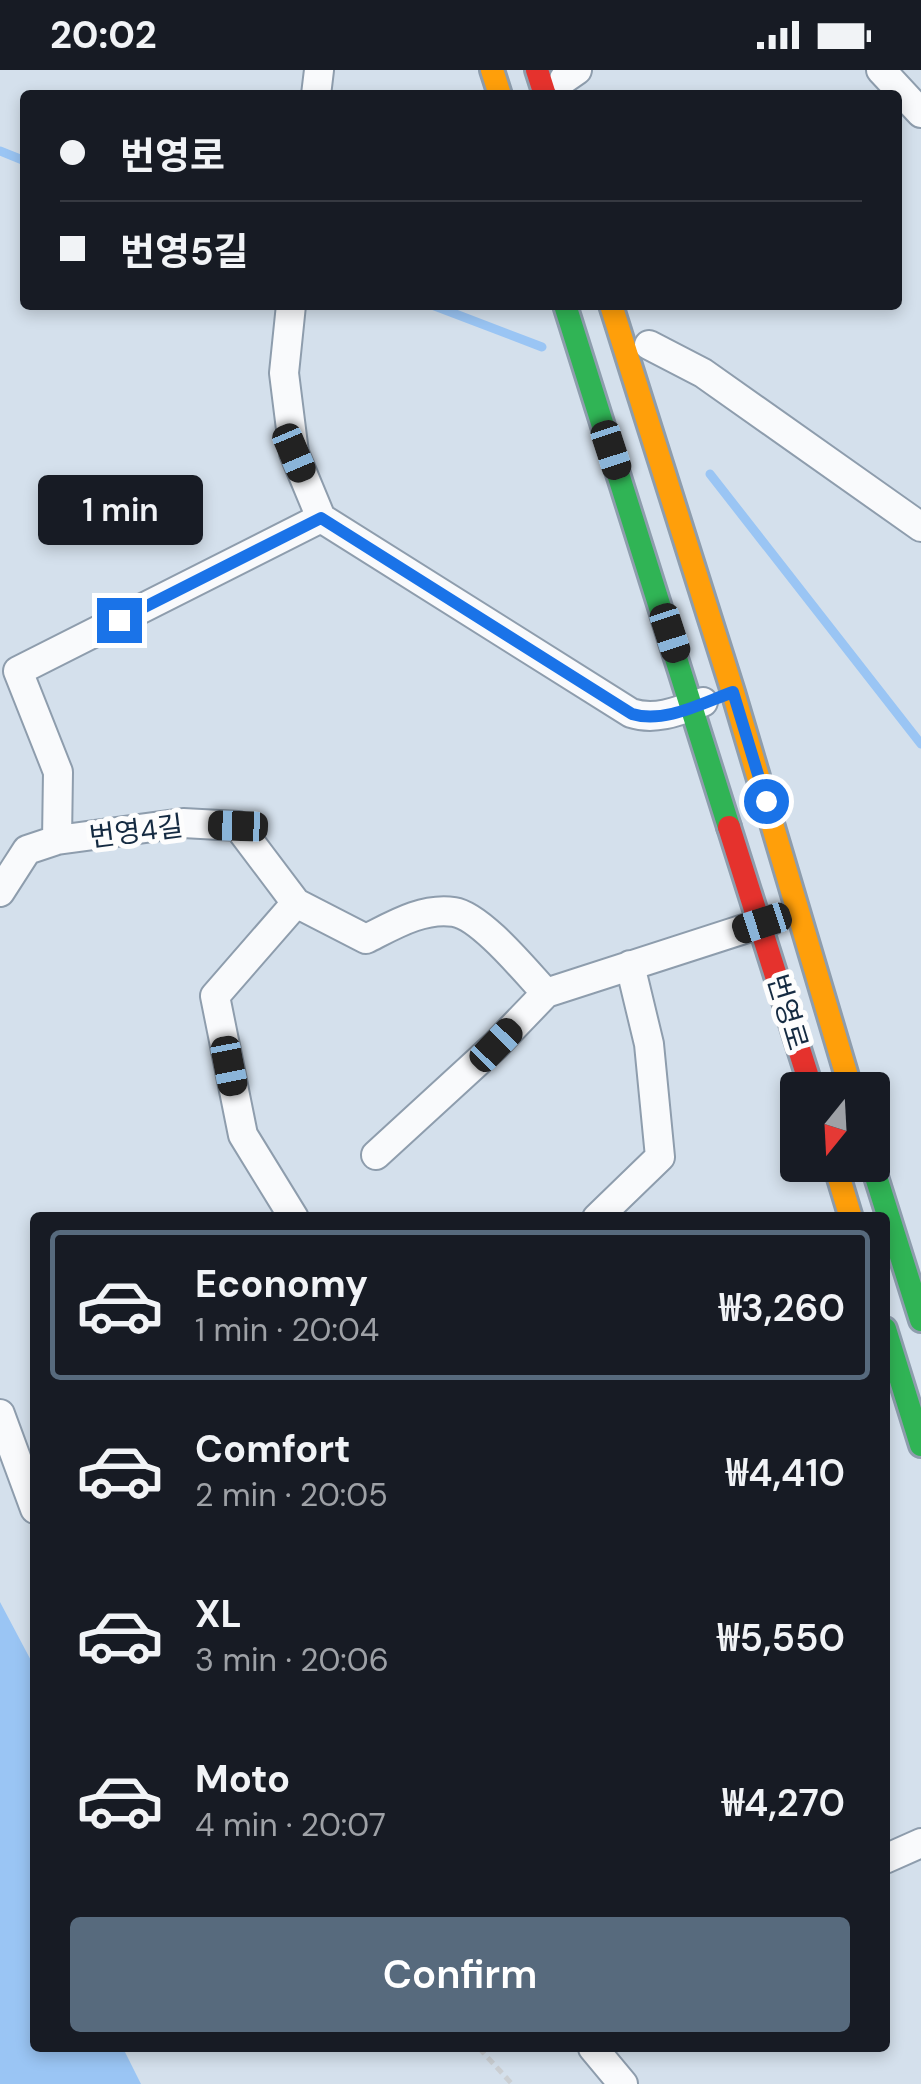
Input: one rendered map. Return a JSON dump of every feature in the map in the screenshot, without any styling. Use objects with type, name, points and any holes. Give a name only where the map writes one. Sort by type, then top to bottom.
[{"type":"main road","name":"번영로","points":[[568,310],[807,1072]]},
{"type":"main road","name":"번영로","points":[[613,310],[733,692],[846,1072]]},
{"type":"main road","points":[[840,1182],[849,1212]]},
{"type":"main road","points":[[878,1182],[887,1212]]},
{"type":"main road","points":[[890,1221],[921,1320]]},
{"type":"main road","points":[[890,1347],[921,1446]]},
{"type":"street","points":[[882,70],[900,90]]},
{"type":"street","points":[[902,92],[921,113]]},
{"type":"street","points":[[290,310],[284,372],[294,453],[321,518],[632,714],[660,716],[733,692]]},
{"type":"street","points":[[648,345],[703,373],[921,527]]},
{"type":"street","points":[[0,892],[26,850],[57,840],[58,772],[18,671],[321,518]]},
{"type":"street","name":"번영4길","points":[[57,840],[183,824],[238,826],[296,904],[366,939],[412,916],[456,912],[492,936],[546,994]]},
{"type":"street","points":[[290,1212],[243,1135],[215,996],[296,904]]},
{"type":"street","points":[[376,1155],[546,994],[799,910]]},
{"type":"street","points":[[604,1212],[660,1157],[649,1044],[630,965]]},
{"type":"street","points":[[0,1414],[30,1495]]},
{"type":"street","points":[[890,1857],[921,1844]]},
{"type":"street","points":[[596,2052],[623,2084]]},
{"type":"path","points":[[483,2052],[512,2084]]},
{"type":"water","points":[[0,1602],[30,1659],[30,2052],[125,2052],[141,2084],[0,2084]]},
{"type":"waterway","points":[[0,151],[20,159]]},
{"type":"waterway","points":[[445,310],[542,347]]},
{"type":"waterway","points":[[710,474],[921,744]]},
{"type":"traffic: fast","points":[[567,310],[729,827]]},
{"type":"traffic: fast","points":[[878,1182],[887,1212]]},
{"type":"traffic: fast","points":[[890,1221],[921,1320]]},
{"type":"traffic: fast","points":[[890,1345],[921,1445]]},
{"type":"traffic: slow","points":[[492,70],[498,90]]},
{"type":"traffic: slow","points":[[613,310],[733,692],[846,1072]]},
{"type":"traffic: slow","points":[[840,1182],[849,1212]]},
{"type":"traffic: jam","points":[[537,70],[543,90]]},
{"type":"traffic: jam","points":[[729,827],[806,1072]]},
{"type":"route","points":[[119,620],[321,518],[632,714],[660,716],[733,692],[766,801]]}]
